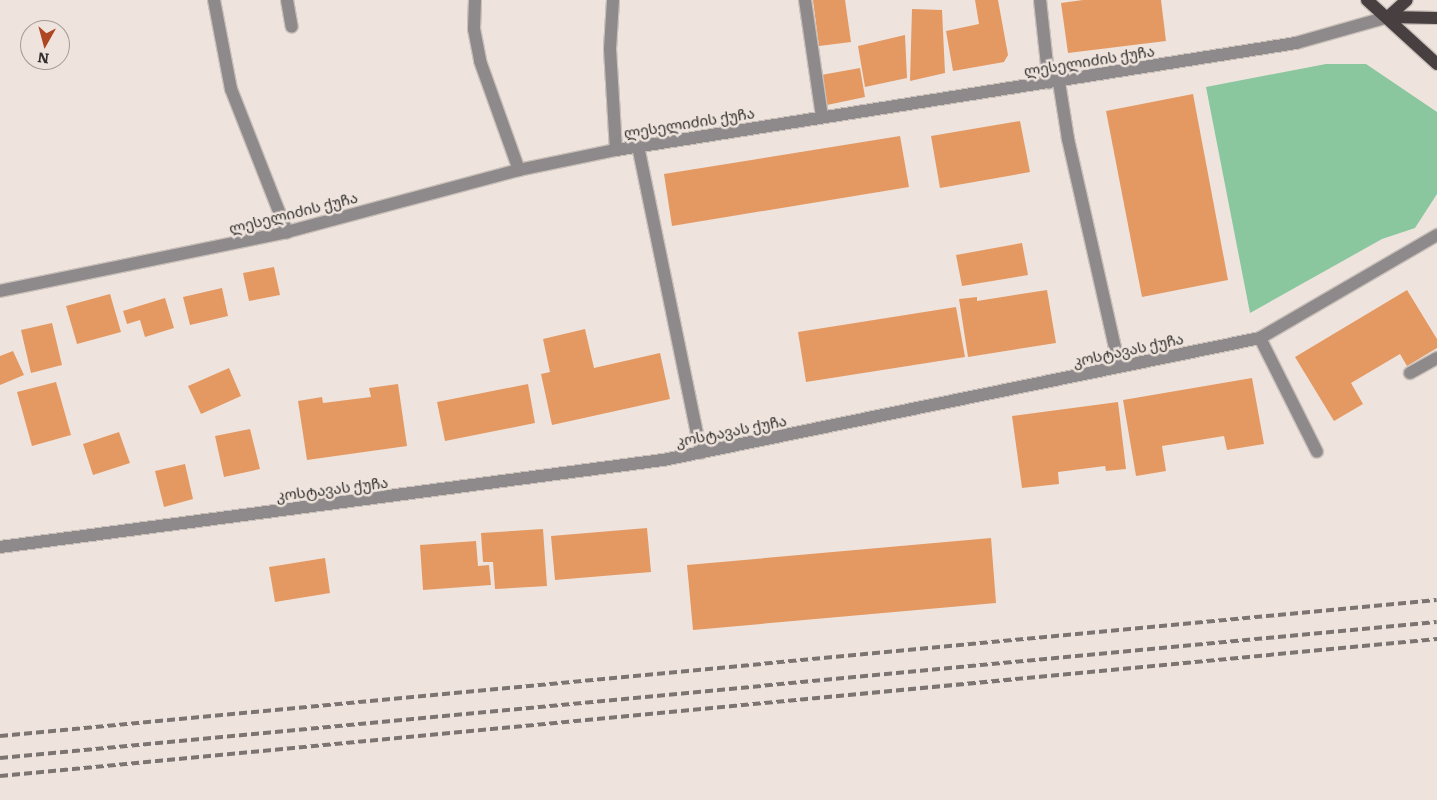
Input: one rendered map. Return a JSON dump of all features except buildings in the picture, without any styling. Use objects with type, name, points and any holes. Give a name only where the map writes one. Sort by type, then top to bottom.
[{"type":"main road","points":[[1367,0],[1388,17],[1437,64]]},
{"type":"main road","points":[[1388,17],[1407,0]]},
{"type":"main road","points":[[1388,17],[1437,18]]},
{"type":"street","points":[[214,0],[231,89],[287,232]]},
{"type":"street","points":[[287,0],[292,27]]},
{"type":"street","points":[[475,0],[474,29],[480,61],[518,170]]},
{"type":"street","points":[[613,0],[610,49],[616,150]]},
{"type":"street","points":[[805,0],[822,117]]},
{"type":"street","points":[[1040,0],[1054,83],[1119,366]]},
{"type":"street","name":"ლესელიძის ქუჩა","points":[[0,291],[287,232],[518,170],[616,150],[1054,83],[1296,43],[1388,17]]},
{"type":"street","points":[[638,146],[701,453]]},
{"type":"street","name":"კოსტავას ქუჩა","points":[[0,547],[408,495],[701,453],[1260,338],[1437,234]]},
{"type":"street","points":[[1260,338],[1316,452]]},
{"type":"street","points":[[1410,373],[1437,358]]},
{"type":"green space","points":[[1326,64],[1366,64],[1437,112],[1437,194],[1415,228],[1382,239],[1250,313],[1206,87]]},
{"type":"railway","points":[[0,736],[1437,600]]},
{"type":"railway","points":[[0,758],[1437,622]]},
{"type":"railway","points":[[0,776],[1437,639]]}]
